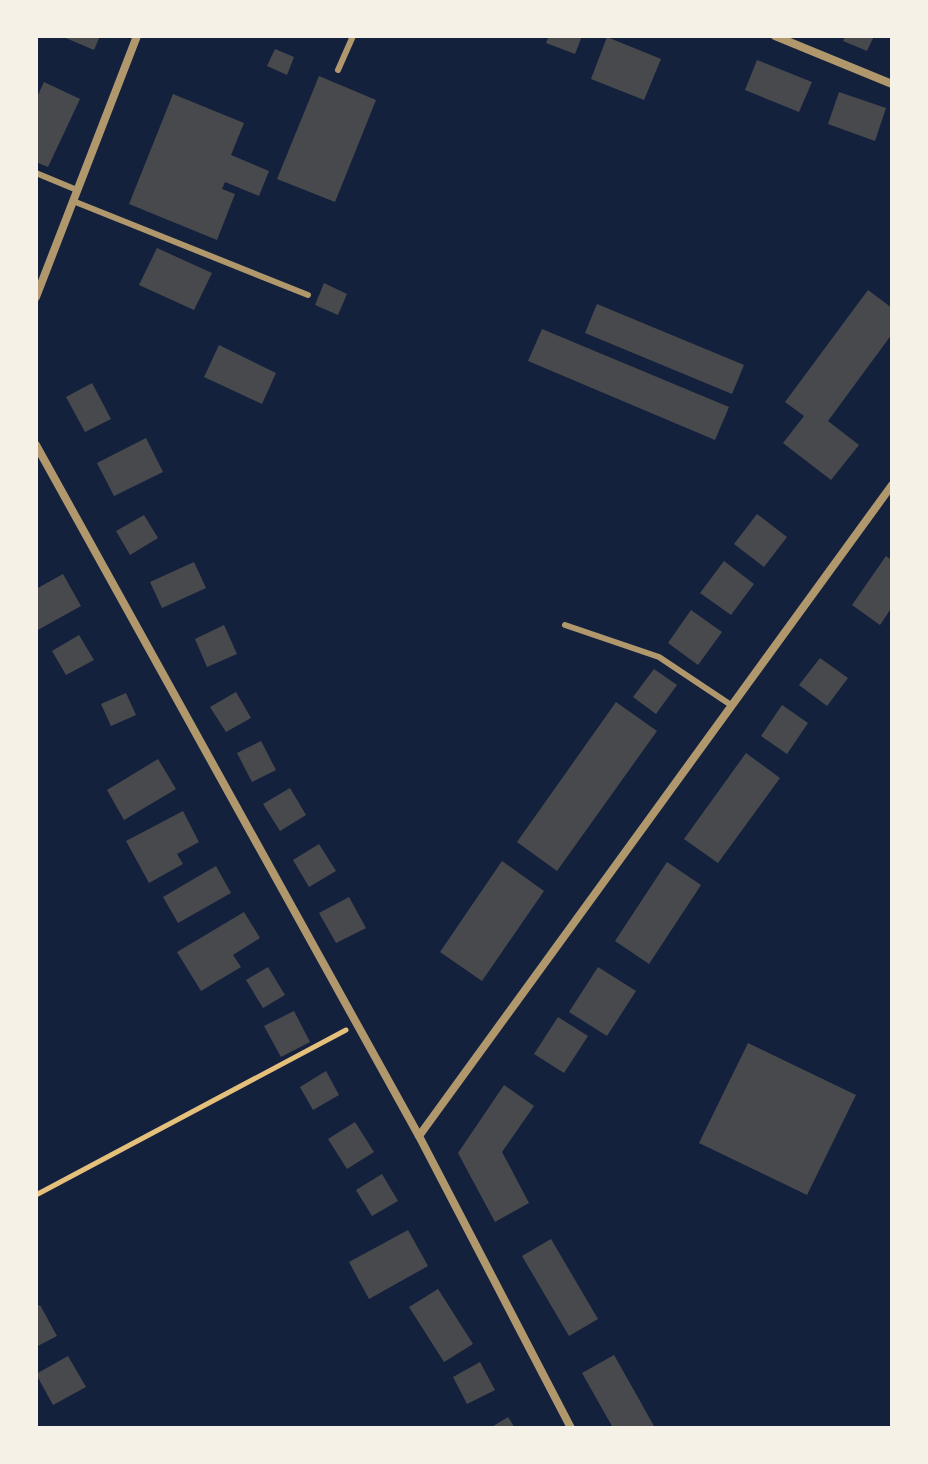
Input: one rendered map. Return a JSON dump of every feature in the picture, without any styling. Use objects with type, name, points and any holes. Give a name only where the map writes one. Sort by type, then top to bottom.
[{"type":"street","points":[[36,297],[137,36]]},
{"type":"street","points":[[775,36],[892,84]]},
{"type":"street","points":[[36,445],[419,1136],[571,1428]]},
{"type":"street","points":[[419,1136],[892,485]]},
{"type":"lane","points":[[338,70],[353,36]]},
{"type":"lane","points":[[36,173],[77,190]]},
{"type":"lane","points":[[73,201],[308,295]]},
{"type":"lane","points":[[565,625],[659,657],[731,705]]},
{"type":"path","points":[[36,1195],[357,1024]]},
{"type":"building","points":[[61,36],[100,36],[94,50]]},
{"type":"building","points":[[549,36],[582,36],[575,54],[546,43]]},
{"type":"building","points":[[845,36],[874,36],[867,51],[843,41]]},
{"type":"building","points":[[607,37],[661,59],[644,100],[591,79]]},
{"type":"building","points":[[275,49],[294,57],[287,75],[267,66]]},
{"type":"building","points":[[757,60],[812,82],[799,112],[745,90]]},
{"type":"building","points":[[319,76],[376,100],[335,202],[277,179]]},
{"type":"building","points":[[44,82],[80,99],[48,167],[36,162],[36,99]]},
{"type":"building","points":[[839,92],[886,108],[875,141],[828,124]]},
{"type":"building","points":[[173,94],[244,123],[231,155],[269,171],[259,196],[225,182],[222,189],[235,194],[217,240],[129,204]]},
{"type":"building","points":[[157,248],[212,273],[194,310],[139,285]]},
{"type":"building","points":[[324,283],[347,294],[338,315],[315,305]]},
{"type":"building","points":[[868,290],[892,308],[892,334],[828,421],[859,445],[831,480],[783,443],[804,416],[785,402]]},
{"type":"building","points":[[597,304],[744,365],[732,394],[585,333]]},
{"type":"building","points":[[542,329],[729,407],[715,440],[528,361]]},
{"type":"building","points":[[219,345],[276,373],[262,404],[204,377]]},
{"type":"building","points":[[92,383],[111,419],[85,432],[66,397]]},
{"type":"building","points":[[146,438],[163,472],[114,496],[97,463]]},
{"type":"building","points":[[757,514],[787,537],[764,567],[734,544]]},
{"type":"building","points":[[144,515],[158,538],[130,555],[116,531]]},
{"type":"building","points":[[892,555],[892,607],[880,625],[852,605],[886,556],[890,559]]},
{"type":"building","points":[[724,561],[754,584],[731,615],[700,593]]},
{"type":"building","points":[[194,562],[206,588],[162,608],[150,582]]},
{"type":"building","points":[[63,574],[81,606],[36,631],[36,589]]},
{"type":"building","points":[[691,610],[722,632],[698,665],[668,643]]},
{"type":"building","points":[[224,625],[237,654],[207,667],[195,639]]},
{"type":"building","points":[[79,635],[94,660],[66,675],[52,651]]},
{"type":"building","points":[[820,658],[848,678],[827,706],[799,685]]},
{"type":"building","points":[[654,669],[677,685],[656,714],[633,697]]},
{"type":"building","points":[[236,692],[251,718],[226,732],[210,707]]},
{"type":"building","points":[[126,693],[136,715],[111,726],[101,704]]},
{"type":"building","points":[[616,702],[657,731],[557,871],[517,842]]},
{"type":"building","points":[[782,705],[808,723],[787,754],[761,736]]},
{"type":"building","points":[[261,741],[276,770],[252,782],[237,753]]},
{"type":"building","points":[[746,753],[780,778],[718,863],[684,839]]},
{"type":"building","points":[[158,759],[176,789],[124,820],[107,790]]},
{"type":"building","points":[[290,788],[306,815],[280,831],[263,804]]},
{"type":"building","points":[[183,811],[199,842],[177,854],[183,864],[149,883],[126,841]]},
{"type":"building","points":[[319,844],[336,871],[309,887],[293,860]]},
{"type":"building","points":[[502,861],[544,891],[482,981],[440,952]]},
{"type":"building","points":[[667,862],[701,885],[649,964],[615,941]]},
{"type":"building","points":[[216,866],[231,893],[178,923],[163,897]]},
{"type":"building","points":[[349,897],[366,928],[336,943],[319,913]]},
{"type":"building","points":[[244,912],[260,938],[233,955],[241,967],[201,991],[177,952]]},
{"type":"building","points":[[268,967],[285,995],[263,1008],[246,980]]},
{"type":"building","points":[[598,967],[636,991],[607,1036],[569,1012]]},
{"type":"building","points":[[294,1011],[310,1042],[281,1057],[264,1026]]},
{"type":"building","points":[[558,1017],[588,1036],[564,1073],[534,1054]]},
{"type":"building","points":[[748,1043],[856,1095],[807,1195],[699,1143]]},
{"type":"building","points":[[326,1071],[339,1095],[313,1110],[300,1087]]},
{"type":"building","points":[[504,1085],[534,1106],[502,1152],[529,1203],[495,1222],[458,1153]]},
{"type":"building","points":[[355,1122],[374,1152],[347,1169],[328,1139]]},
{"type":"building","points":[[382,1174],[398,1201],[372,1216],[356,1190]]},
{"type":"building","points":[[408,1230],[428,1266],[369,1299],[349,1262]]},
{"type":"building","points":[[551,1239],[598,1319],[569,1336],[522,1256]]},
{"type":"building","points":[[438,1289],[473,1344],[444,1362],[409,1307]]},
{"type":"building","points":[[40,1305],[57,1336],[36,1347],[36,1307]]},
{"type":"building","points":[[614,1355],[655,1428],[613,1428],[582,1373]]},
{"type":"building","points":[[68,1356],[86,1387],[53,1405],[36,1374]]},
{"type":"building","points":[[480,1362],[495,1390],[467,1404],[453,1377]]},
{"type":"building","points":[[508,1417],[515,1428],[490,1428]]}]
